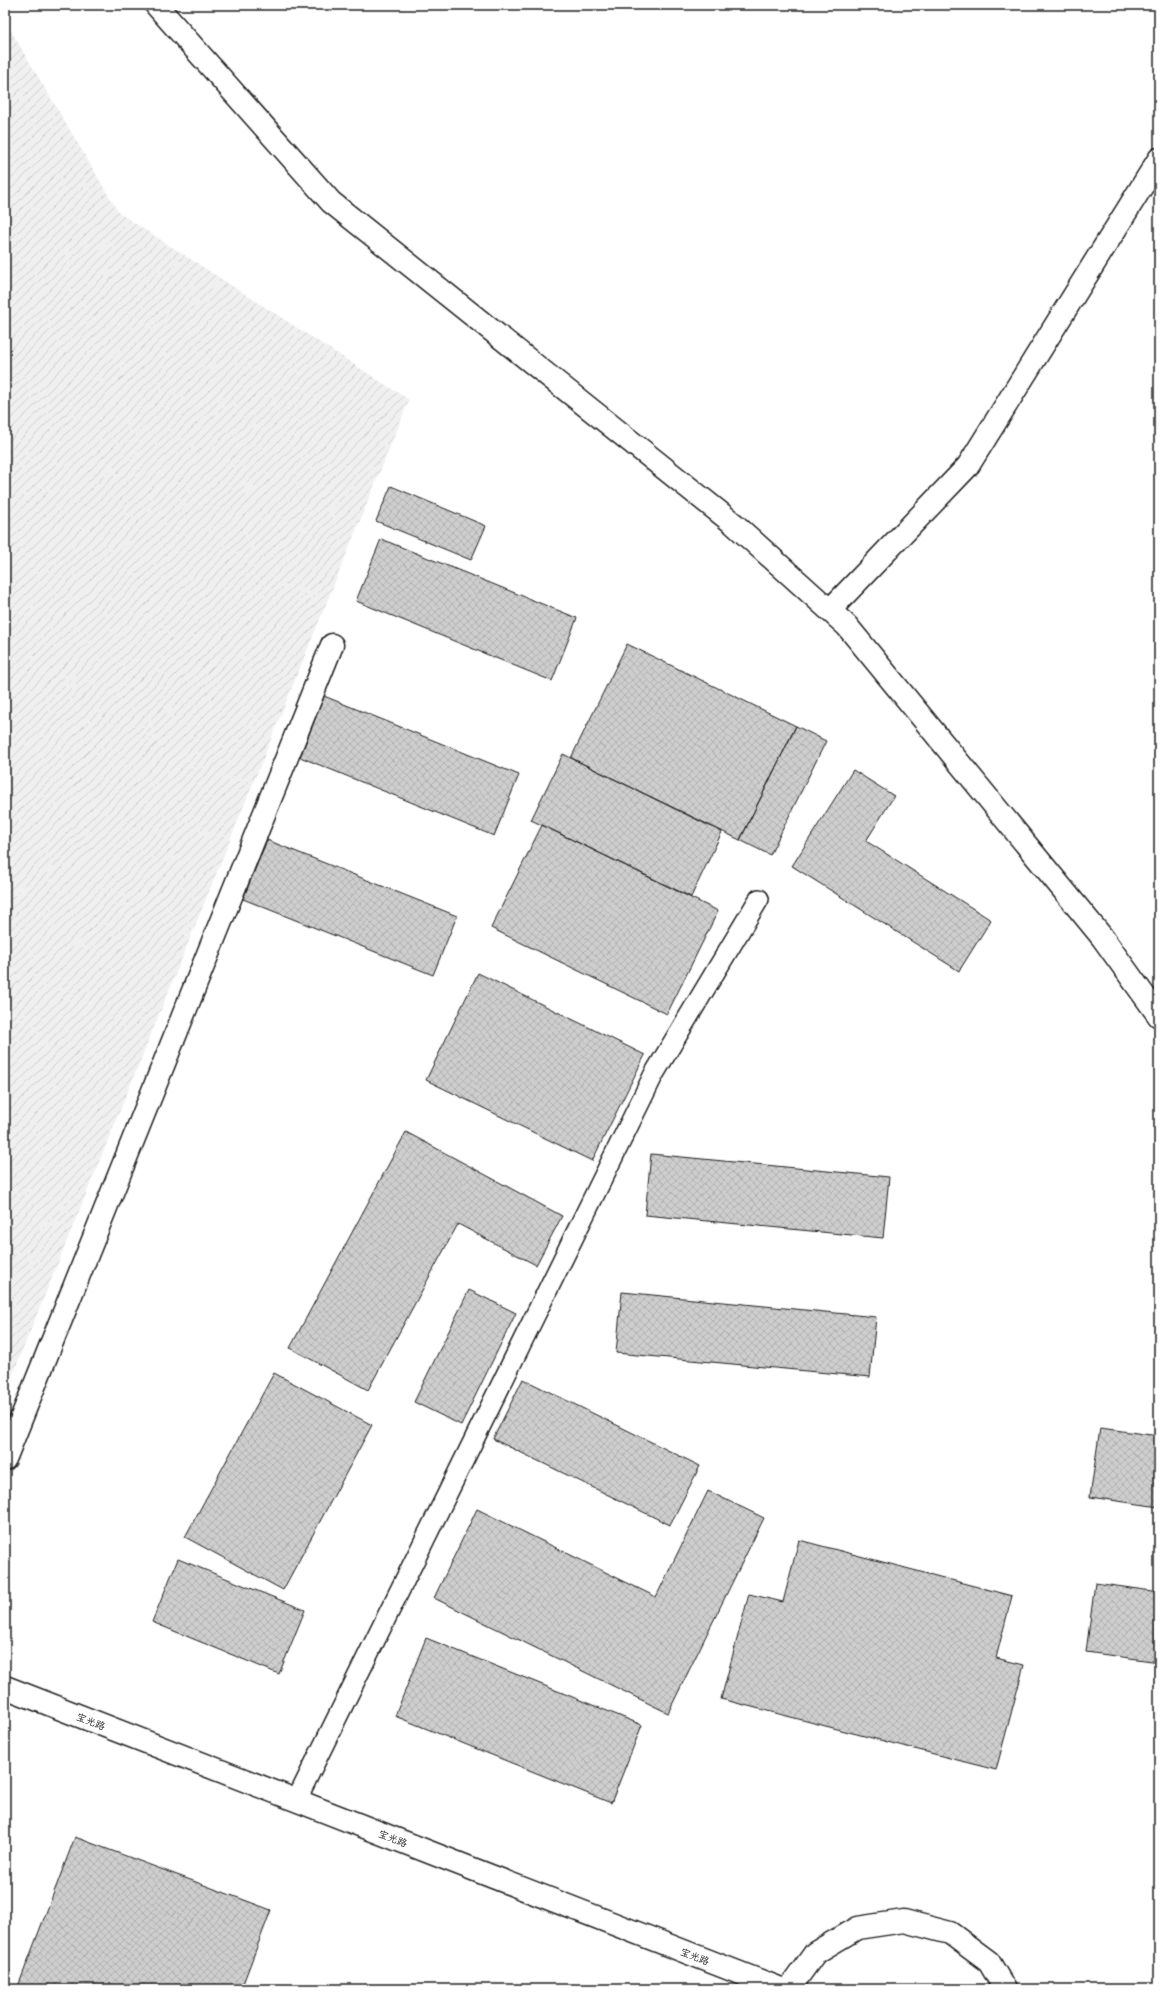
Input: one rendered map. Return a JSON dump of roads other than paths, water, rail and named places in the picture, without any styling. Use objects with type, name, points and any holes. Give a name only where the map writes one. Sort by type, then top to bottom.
[{"type":"street","points":[[156,5],[331,202],[734,524],[847,626],[1102,937],[1159,1016]]},
{"type":"street","points":[[830,610],[968,466],[1159,159]]},
{"type":"street","points":[[5,1460],[332,645]]},
{"type":"street","name":"宝光路","points":[[5,1687],[781,1989]]},
{"type":"street","points":[[789,1989],[815,1953],[856,1928],[904,1921],[950,1933],[989,1962],[1005,1989]]},
{"type":"lane","points":[[296,1800],[654,1074],[759,899]]}]
